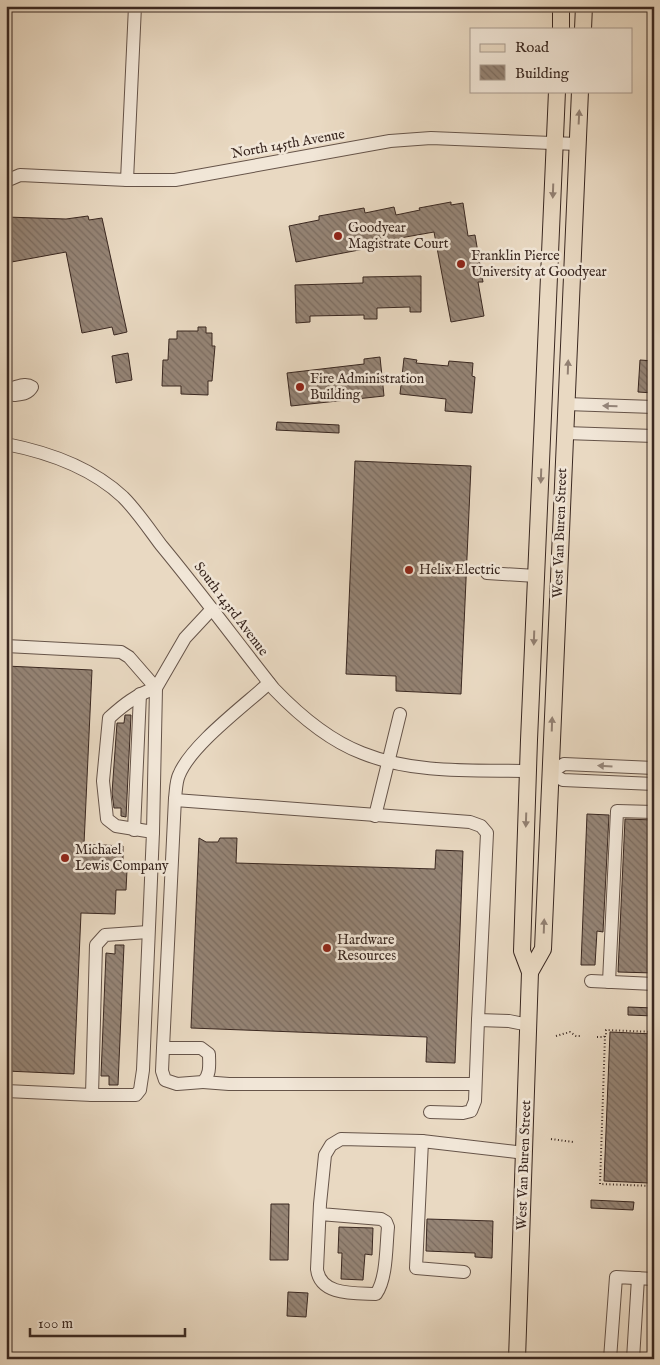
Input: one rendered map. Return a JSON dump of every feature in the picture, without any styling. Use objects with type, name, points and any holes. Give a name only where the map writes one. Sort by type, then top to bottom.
[{"type":"main road","points":[[560,28],[562,6]]},
{"type":"main road","points":[[583,28],[584,6]]},
{"type":"main road","name":"West Van Buren Street","points":[[517,1359],[530,972],[522,951],[557,92]]},
{"type":"main road","name":"West Van Buren Street","points":[[530,972],[543,949],[580,92]]},
{"type":"main road","points":[[545,368],[555,391],[554,421],[556,426],[564,433]]},
{"type":"main road","points":[[528,771],[550,772]]},
{"type":"street","points":[[127,180],[135,6]]},
{"type":"street","name":"North 145th Avenue","points":[[6,181],[20,175],[127,180],[175,180],[390,141],[431,138],[577,144]]},
{"type":"street","points":[[566,404],[654,407]]},
{"type":"street","points":[[564,433],[654,436]]},
{"type":"street","name":"South 143rd Avenue","points":[[6,444],[34,449],[65,461],[96,478],[123,498],[269,683],[288,704],[319,729],[363,754],[417,767],[445,770],[528,771]]},
{"type":"street","points":[[487,573],[536,576]]},
{"type":"street","points":[[6,1092],[136,1095],[140,1090],[143,1070],[153,832],[156,688],[185,638],[212,609]]},
{"type":"street","points":[[6,646],[121,652],[129,657],[156,688]]},
{"type":"street","points":[[269,683],[205,740],[185,764],[178,776],[174,800],[162,1071],[165,1080],[177,1084],[203,1082],[229,1084],[475,1084]]},
{"type":"street","points":[[153,832],[116,826],[107,819],[103,781],[109,718],[126,702],[156,688]]},
{"type":"street","points":[[134,830],[140,694]]},
{"type":"street","points":[[375,816],[400,714]]},
{"type":"street","points":[[654,768],[564,764],[550,772],[563,780],[654,784]]},
{"type":"street","points":[[174,800],[470,822],[481,826],[486,833],[475,1101],[471,1111],[463,1113],[430,1112]]},
{"type":"street","points":[[609,982],[617,810],[654,812]]},
{"type":"street","points":[[92,1095],[96,945],[105,935],[148,932]]},
{"type":"street","points":[[592,981],[654,984]]},
{"type":"street","points":[[478,1020],[529,1024]]},
{"type":"street","points":[[163,1048],[201,1048],[210,1054],[209,1071],[203,1082]]},
{"type":"street","points":[[320,1214],[381,1219],[386,1222],[388,1227],[384,1271],[376,1294],[338,1292],[324,1285],[318,1276],[320,1214],[325,1155],[335,1141],[357,1139],[422,1141],[525,1153]]},
{"type":"street","points":[[422,1141],[416,1268],[464,1272]]},
{"type":"street","points":[[610,1359],[616,1277],[654,1279]]},
{"type":"street","points":[[633,1359],[638,1278]]},
{"type":"path","points":[[654,1032],[606,1030],[600,1184],[654,1186]]},
{"type":"path","points":[[556,1036],[570,1032],[573,1032],[576,1036],[581,1036]]},
{"type":"path","points":[[597,1037],[605,1036]]},
{"type":"path","points":[[551,1140],[573,1142]]},
{"type":"building","points":[[451,202],[451,205],[463,203],[468,236],[475,235],[483,282],[478,282],[484,316],[451,322],[434,232],[400,238],[401,242],[296,262],[289,226],[319,220],[319,216],[364,208],[365,213],[394,207],[396,215],[420,210],[419,208]]},
{"type":"building","points":[[88,216],[89,220],[102,218],[127,332],[114,335],[112,327],[82,333],[66,252],[6,263],[6,217],[66,219]]},
{"type":"building","points":[[421,276],[421,312],[410,312],[410,307],[377,308],[377,319],[364,319],[364,315],[310,316],[310,322],[296,323],[295,285],[363,283],[363,277]]},
{"type":"building","points":[[198,327],[206,327],[206,333],[212,333],[212,346],[215,346],[212,381],[208,381],[208,395],[181,394],[181,386],[162,386],[163,360],[168,360],[169,339],[177,339],[177,331],[198,331]]},
{"type":"building","points":[[128,353],[132,380],[116,383],[112,356]]},
{"type":"building","points":[[380,357],[384,396],[291,406],[287,373],[364,364],[364,359]]},
{"type":"building","points":[[404,358],[417,360],[416,363],[448,366],[449,361],[473,363],[472,376],[475,377],[472,413],[445,411],[446,399],[400,394]]},
{"type":"building","points":[[640,360],[654,361],[654,393],[638,392]]},
{"type":"building","points":[[277,422],[339,425],[339,433],[276,430]]},
{"type":"building","name":"Helix Electric","points":[[355,461],[471,466],[461,694],[396,691],[396,676],[346,674]]},
{"type":"building","name":"Michael Lewis Company","points":[[6,666],[92,670],[84,844],[123,846],[123,870],[127,870],[126,890],[116,890],[115,914],[81,913],[74,1074],[6,1071]]},
{"type":"building","points":[[125,715],[131,715],[126,817],[121,816],[121,808],[114,808],[112,793],[117,723],[124,723]]},
{"type":"building","points":[[587,814],[609,815],[603,932],[597,931],[595,965],[581,965]]},
{"type":"building","points":[[625,819],[654,820],[654,973],[618,972]]},
{"type":"building","name":"Hardware Resources","points":[[199,838],[206,842],[218,842],[220,838],[237,838],[236,863],[435,869],[436,850],[463,851],[455,1063],[426,1062],[427,1037],[191,1028]]},
{"type":"building","points":[[115,945],[124,945],[118,1085],[109,1085],[109,1076],[101,1076],[106,953],[115,954]]},
{"type":"building","points":[[628,1007],[654,1008],[654,1016],[628,1015]]},
{"type":"building","points":[[610,1032],[654,1034],[649,1183],[604,1181]]},
{"type":"building","points":[[591,1200],[634,1202],[633,1210],[591,1208]]},
{"type":"building","points":[[271,1204],[289,1204],[288,1260],[270,1260]]},
{"type":"building","points":[[427,1219],[493,1221],[492,1258],[475,1257],[475,1253],[426,1251]]},
{"type":"building","points":[[339,1227],[373,1228],[372,1255],[365,1254],[363,1280],[341,1279],[342,1253],[338,1253]]},
{"type":"building","points":[[288,1292],[308,1293],[306,1317],[287,1316]]},
{"type":"place","name":"Goodyear Magistrate Court","points":[[338,236]]},
{"type":"place","name":"Franklin Pierce University at Goodyear","points":[[461,264]]},
{"type":"place","name":"Fire Administration Building","points":[[300,387]]},
{"type":"place","name":"Helix Electric","points":[[409,570]]},
{"type":"place","name":"Michael Lewis Company","points":[[65,858]]},
{"type":"place","name":"Hardware Resources","points":[[327,948]]}]
